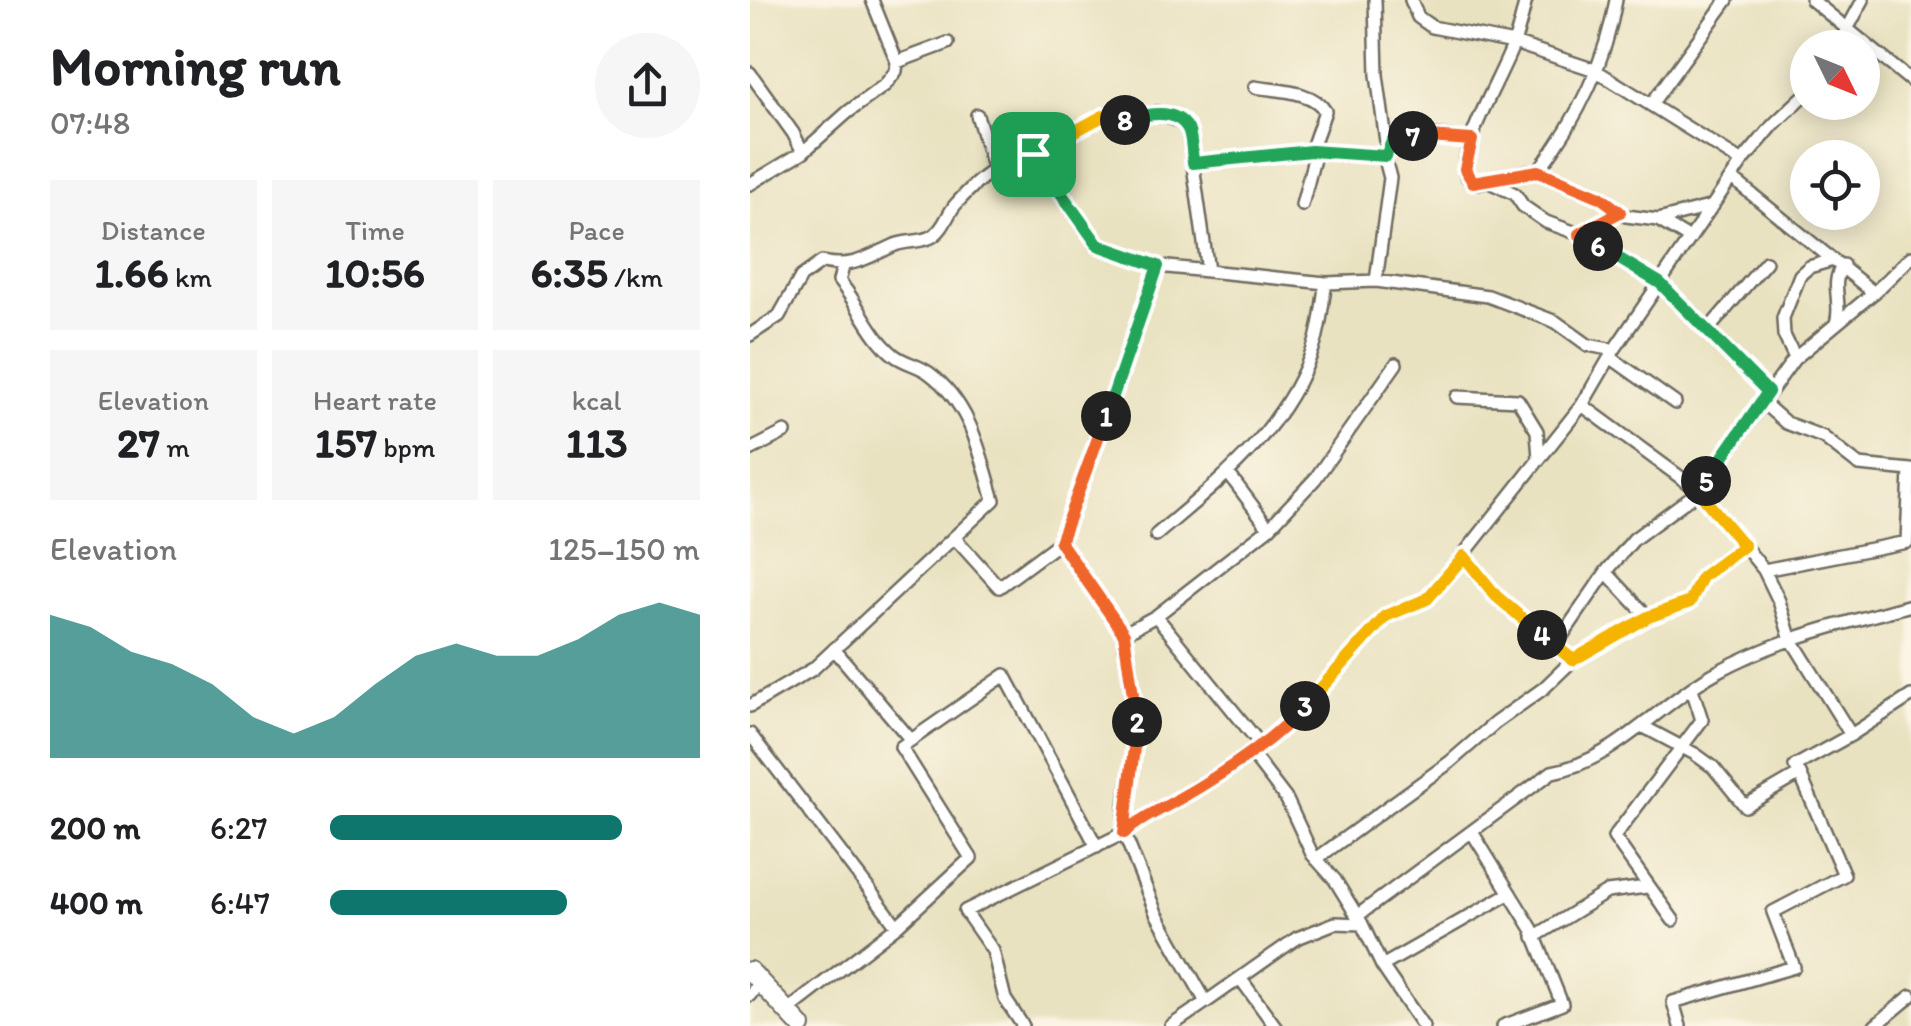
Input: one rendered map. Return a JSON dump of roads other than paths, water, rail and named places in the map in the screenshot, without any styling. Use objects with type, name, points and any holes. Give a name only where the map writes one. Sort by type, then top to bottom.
[{"type":"street","points":[[750,184],[803,152],[885,85],[896,71],[897,62],[872,0]]},
{"type":"street","points":[[1374,0],[1377,75],[1390,178],[1376,281]]},
{"type":"street","points":[[1411,0],[1418,17],[1432,27],[1514,43],[1595,70],[1742,162]]},
{"type":"street","points":[[1526,0],[1514,43],[1472,140],[1466,176],[1473,182],[1487,181],[1535,171],[1600,197],[1620,212],[1658,220],[1690,239]]},
{"type":"street","points":[[1515,194],[1568,132],[1583,105],[1611,28],[1616,0]]},
{"type":"street","points":[[1652,103],[1727,0]]},
{"type":"street","points":[[1812,0],[1847,30]]},
{"type":"street","points":[[1848,30],[1863,0]]},
{"type":"street","points":[[897,62],[948,43]]},
{"type":"street","points":[[1880,56],[1911,81]]},
{"type":"street","points":[[750,74],[794,132],[803,152]]},
{"type":"street","points":[[1255,87],[1308,97],[1325,111],[1302,206]]},
{"type":"street","points":[[1023,1026],[1005,999],[992,950],[965,911],[1124,833],[1256,749],[1286,725],[1386,616],[1427,599],[1582,404],[1742,162],[1790,109]]},
{"type":"street","points":[[750,334],[780,316],[801,277],[822,262],[843,267],[896,244],[932,237],[954,206],[993,168],[1033,154],[1103,116],[1122,120],[1157,112],[1181,122],[1188,130],[1208,271]]},
{"type":"street","points":[[977,115],[993,168]]},
{"type":"street","points":[[1387,152],[1399,137],[1424,134],[1472,140]]},
{"type":"street","points":[[1193,163],[1313,151],[1387,152]]},
{"type":"street","points":[[1033,154],[1098,245],[1158,266],[1326,283],[1376,281],[1488,296],[1556,322],[1588,345],[1612,354],[1675,402]]},
{"type":"street","points":[[1733,178],[1874,292]]},
{"type":"street","points":[[1487,181],[1515,194],[1523,206],[1546,222],[1579,234],[1660,283],[1786,423],[1824,437],[1860,465],[1910,470],[1907,542],[1764,570]]},
{"type":"street","points":[[1658,220],[1713,206]]},
{"type":"street","points":[[1579,234],[1620,212]]},
{"type":"street","points":[[1555,646],[1634,539],[1698,491],[1795,358],[1911,257]]},
{"type":"street","points":[[1707,331],[1766,262]]},
{"type":"street","points":[[1836,323],[1840,312],[1836,294],[1838,263]]},
{"type":"street","points":[[1795,358],[1784,335],[1783,318],[1800,275],[1809,267],[1838,263]]},
{"type":"street","points":[[954,537],[999,587],[1060,542],[1158,266]]},
{"type":"street","points":[[750,706],[813,668],[994,500],[975,432],[964,410],[932,374],[895,356],[874,332],[840,281],[843,267]]},
{"type":"street","points":[[1156,535],[1228,474],[1260,442],[1287,406],[1316,340],[1326,283]]},
{"type":"street","points":[[1124,634],[1156,616],[1269,528],[1315,479],[1396,364]]},
{"type":"street","points":[[1457,397],[1518,400],[1536,431],[1539,458]]},
{"type":"street","points":[[1582,404],[1698,491],[1764,570],[1780,601],[1790,637],[1851,736]]},
{"type":"street","points":[[750,450],[785,432]]},
{"type":"street","points":[[1228,474],[1269,528]]},
{"type":"street","points":[[1060,542],[1124,634],[1137,727],[1124,833],[1156,912],[1206,1002]]},
{"type":"street","points":[[1316,859],[1450,762],[1544,688],[1573,660],[1648,617],[1690,602],[1702,577],[1744,546]]},
{"type":"street","points":[[1464,556],[1496,596],[1573,660]]},
{"type":"street","points":[[1606,572],[1648,617]]},
{"type":"street","points":[[1171,1026],[1297,938],[1334,923],[1360,920],[1552,772],[1576,767],[1642,726],[1712,674],[1790,637],[1911,604]]},
{"type":"street","points":[[1156,616],[1256,749],[1316,859],[1360,920],[1382,966],[1423,1026]]},
{"type":"street","points":[[834,649],[911,740]]},
{"type":"street","points":[[788,1011],[896,926],[971,858],[902,747],[1005,676],[1097,847]]},
{"type":"street","points":[[1673,920],[1614,837],[1702,720],[1692,689]]},
{"type":"street","points":[[1680,1026],[1672,1002],[1794,966],[1774,912],[1844,875],[1795,766],[1851,736],[1911,696]]},
{"type":"street","points":[[1642,726],[1712,767],[1745,806],[1800,774]]},
{"type":"street","points":[[750,734],[896,926]]},
{"type":"street","points":[[1472,832],[1534,938],[1562,1004],[1503,1026]]},
{"type":"street","points":[[1534,938],[1607,892],[1647,887]]},
{"type":"street","points":[[1382,966],[1510,893]]},
{"type":"street","points":[[1240,978],[1274,1026]]},
{"type":"street","points":[[753,983],[801,1026]]},
{"type":"street","points":[[1875,1026],[1911,996]]}]
